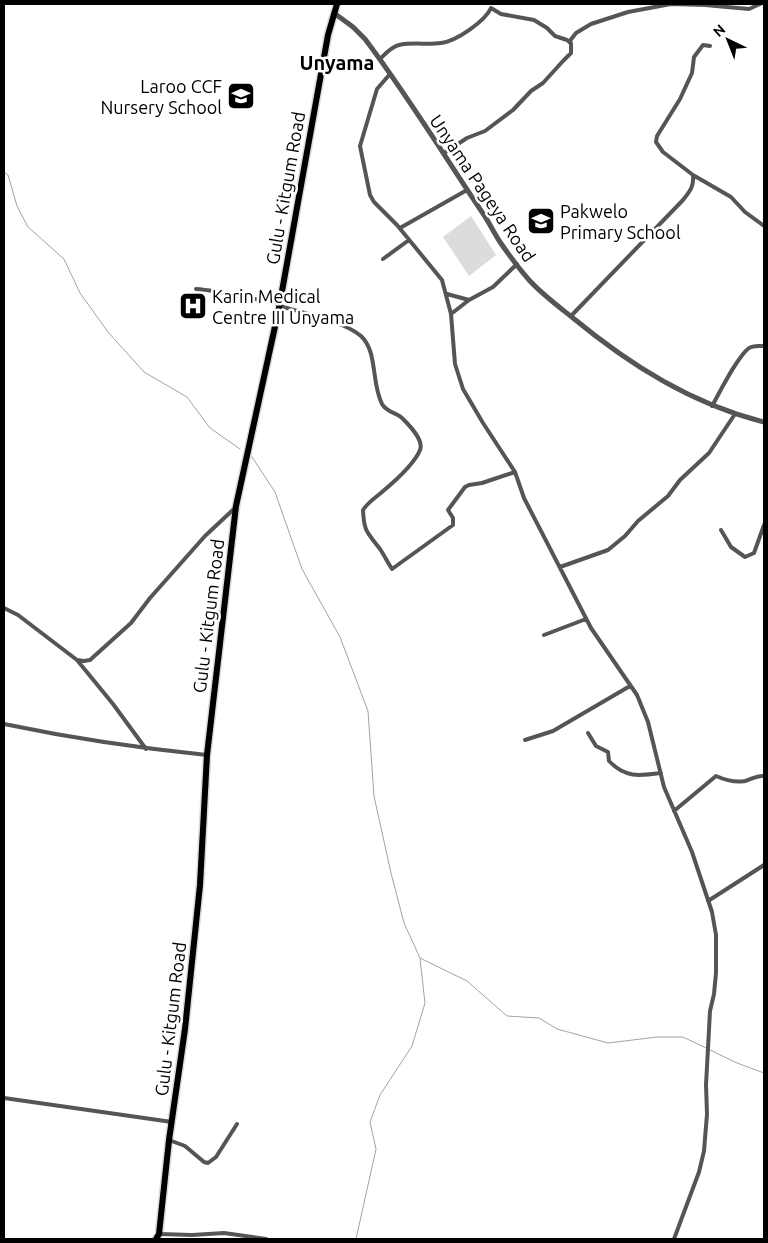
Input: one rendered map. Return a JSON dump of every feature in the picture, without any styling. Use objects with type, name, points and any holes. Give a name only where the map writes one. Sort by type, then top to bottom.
[{"type":"main road","name":"Gulu - Kitgum Road","points":[[158,1236],[169,1140],[186,1029],[200,886],[207,755],[236,506],[279,304],[328,35],[337,4]]},
{"type":"street","points":[[569,42],[576,33],[591,24],[628,12],[671,4],[705,4],[749,9],[760,4]]},
{"type":"street","points":[[380,59],[392,48],[400,45],[443,43],[456,38],[487,15],[491,8],[501,14],[534,20],[547,28],[555,36],[569,42],[572,47],[570,53],[513,110],[485,131],[467,138],[444,153]]},
{"type":"street","name":"Unyama Pageya Road","points":[[334,13],[360,34],[380,59],[444,153],[486,218],[499,242],[544,295],[592,335],[631,363],[712,406],[764,422]]},
{"type":"street","points":[[710,46],[703,45],[694,57],[692,73],[680,99],[657,136],[656,142],[663,152],[693,175],[731,197],[745,212],[764,226]]},
{"type":"street","points":[[390,74],[377,90],[360,146],[372,199],[400,228],[442,280],[451,314],[455,364],[463,389],[515,472],[524,498],[586,619],[598,640],[637,696],[648,722],[664,787],[692,852],[708,901],[716,935],[716,973],[710,1011],[706,1133],[699,1172],[674,1239]]},
{"type":"street","points":[[571,316],[683,200],[691,190],[693,175]]},
{"type":"street","points":[[400,228],[467,190]]},
{"type":"street","points":[[383,259],[409,240]]},
{"type":"street","points":[[451,314],[492,286],[518,264]]},
{"type":"street","points":[[196,289],[238,295],[279,304],[348,328],[362,336],[372,357],[374,378],[381,402],[389,412],[403,419],[421,442],[420,452],[409,466],[395,481],[371,500],[363,510],[363,522],[367,534],[381,550],[392,569],[453,525],[454,518],[448,510],[465,487],[515,472]]},
{"type":"street","points":[[447,294],[469,300]]},
{"type":"street","points":[[712,406],[729,375],[745,352],[751,347],[764,346]]},
{"type":"street","points":[[560,567],[608,550],[625,536],[638,521],[668,496],[680,480],[710,453],[735,414]]},
{"type":"street","points":[[77,660],[90,660],[124,630],[205,536],[236,506]]},
{"type":"street","points":[[721,530],[731,547],[745,557],[754,553],[764,525]]},
{"type":"street","points":[[4,608],[18,615],[77,660],[146,749]]},
{"type":"street","points":[[544,635],[586,619]]},
{"type":"street","points":[[525,740],[553,731],[630,686]]},
{"type":"street","points":[[4,724],[56,735],[146,749],[207,755]]},
{"type":"street","points":[[588,733],[596,746],[608,752],[609,761],[623,774],[644,775],[661,773]]},
{"type":"street","points":[[674,811],[716,776],[728,781],[743,781],[764,776]]},
{"type":"street","points":[[708,901],[764,864]]},
{"type":"street","points":[[4,1098],[172,1122]]},
{"type":"street","points":[[169,1140],[179,1143],[208,1163],[216,1157],[237,1124]]},
{"type":"street","points":[[158,1236],[224,1233],[266,1239]]},
{"type":"shaded area","points":[[471,216],[496,255],[469,276],[443,237]]},
{"type":"waterway","points":[[4,172],[8,175],[17,206],[28,227],[64,259],[80,293],[108,332],[144,372],[187,397],[210,428],[240,449]]},
{"type":"waterway","points":[[250,454],[275,492],[302,569],[340,637],[368,711],[374,796],[404,923],[420,958],[467,981],[507,1016],[539,1018],[557,1029],[608,1043],[657,1037],[683,1037],[706,1048]]},
{"type":"waterway","points":[[356,1239],[376,1149],[370,1122],[380,1095],[412,1046],[425,1003],[420,959]]},
{"type":"waterway","points":[[710,1050],[764,1073]]},
{"type":"place","name":"Laroo CCF Nursery School","points":[[241,96]]},
{"type":"place","name":"Pakwelo Primary School","points":[[541,221]]},
{"type":"place","name":"Karin Medical Centre III Unyama","points":[[193,306]]},
{"type":"district","name":"Unyama","points":[[337,62]]}]
